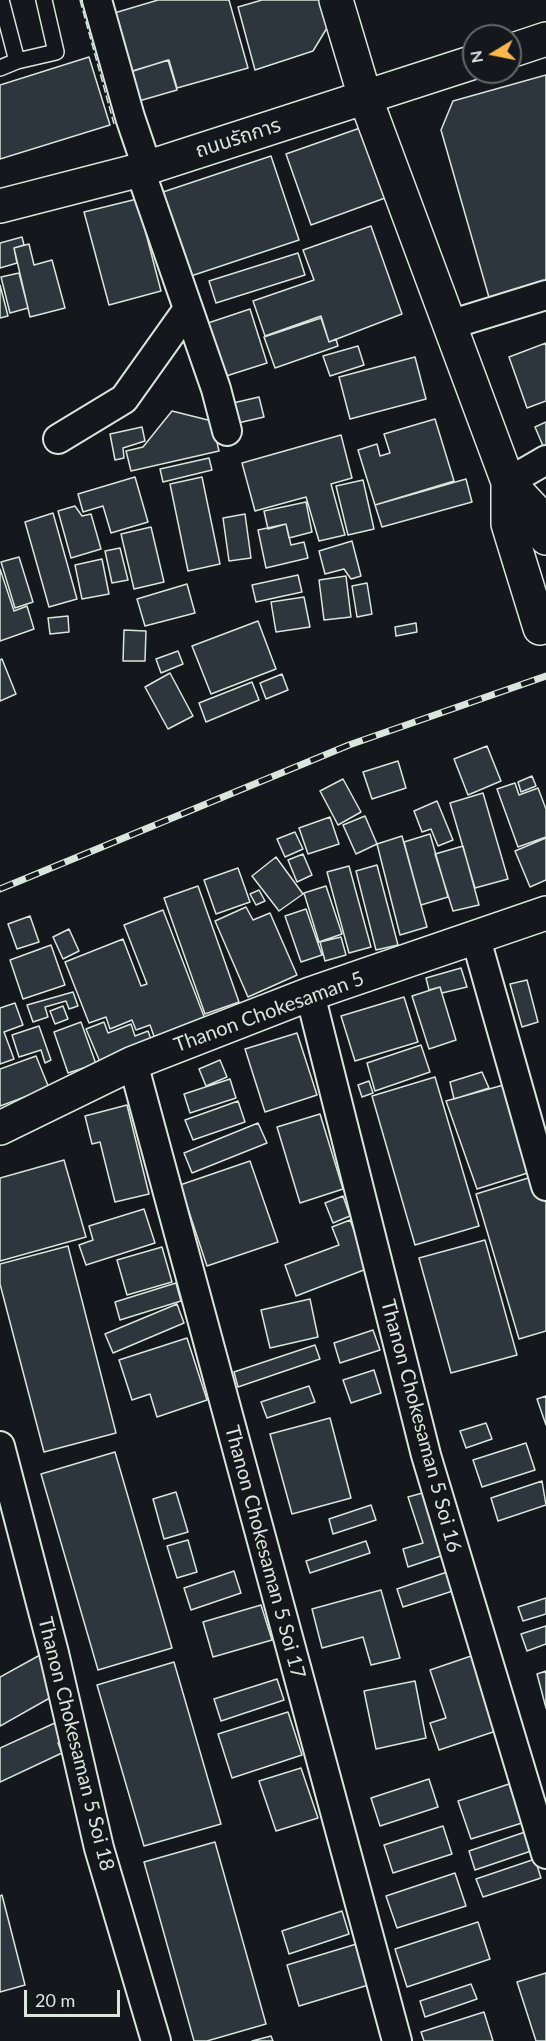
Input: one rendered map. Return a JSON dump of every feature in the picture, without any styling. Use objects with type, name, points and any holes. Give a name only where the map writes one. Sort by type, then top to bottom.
[{"type":"street","points":[[97,0],[143,168],[216,389],[227,431]]},
{"type":"street","points":[[336,0],[365,97],[508,482],[507,524],[540,628]]},
{"type":"street","points":[[522,47],[546,39]]},
{"type":"street","name":"ถนนรัถการ","points":[[0,206],[143,168],[462,66]]},
{"type":"street","points":[[449,325],[546,295]]},
{"type":"street","points":[[58,439],[124,399],[188,309]]},
{"type":"street","points":[[508,482],[546,460]]},
{"type":"street","points":[[508,482],[537,513],[546,538]]},
{"type":"street","name":"Thanon Chokesaman 5","points":[[0,1128],[132,1063],[310,994],[476,939],[546,913]]},
{"type":"street","points":[[476,939],[546,1186]]},
{"type":"street","name":"Thanon Chokesaman 5 Soi 16","points":[[310,994],[426,1455],[546,1854]]},
{"type":"street","name":"Thanon Chokesaman 5 Soi 17","points":[[132,1063],[397,2041]]},
{"type":"street","name":"Thanon Chokesaman 5 Soi 18","points":[[0,1446],[54,1653],[99,1848],[156,2041]]},
{"type":"lane","points":[[2,0],[17,61]]},
{"type":"lane","points":[[0,68],[17,61],[56,52],[44,0]]},
{"type":"building","points":[[158,0],[229,0],[248,68],[177,88],[169,60],[129,72],[111,14]]},
{"type":"building","points":[[262,0],[323,0],[330,23],[313,51],[255,70],[238,7]]},
{"type":"building","points":[[89,57],[110,125],[0,159],[0,85]]},
{"type":"building","points":[[168,60],[177,90],[132,103],[124,74]]},
{"type":"building","points":[[546,75],[546,284],[490,301],[441,130],[453,101],[514,84],[522,84],[522,82]]},
{"type":"building","points":[[360,128],[385,198],[311,225],[286,154]]},
{"type":"building","points":[[271,156],[299,240],[185,278],[157,194]]},
{"type":"building","points":[[137,199],[161,291],[109,305],[84,212]]},
{"type":"building","points":[[371,226],[402,314],[329,342],[321,316],[265,336],[253,301],[314,280],[303,250]]},
{"type":"building","points":[[22,237],[24,245],[14,248],[17,263],[0,268],[0,243]]},
{"type":"building","points":[[29,244],[34,265],[52,260],[65,308],[30,317],[14,248]]},
{"type":"building","points":[[298,253],[305,275],[216,303],[209,281]]},
{"type":"building","points":[[19,273],[28,308],[10,313],[1,277]]},
{"type":"building","points":[[0,285],[8,316],[0,318]]},
{"type":"building","points":[[250,309],[267,363],[223,377],[205,324]]},
{"type":"building","points":[[321,318],[329,342],[336,339],[338,346],[275,368],[264,337]]},
{"type":"building","points":[[546,343],[546,401],[527,408],[509,357]]},
{"type":"building","points":[[358,346],[364,365],[330,376],[323,356]]},
{"type":"building","points":[[415,357],[426,399],[350,419],[339,377]]},
{"type":"building","points":[[259,397],[264,417],[238,423],[233,403]]},
{"type":"building","points":[[172,411],[212,421],[219,451],[131,471],[126,451],[143,447]]},
{"type":"building","points":[[435,419],[454,481],[375,505],[358,450],[377,444],[380,456],[390,453],[384,434]]},
{"type":"building","points":[[546,422],[546,453],[535,427]]},
{"type":"building","points":[[142,427],[145,441],[123,448],[124,458],[115,460],[110,434]]},
{"type":"building","points":[[341,435],[352,478],[331,484],[345,535],[319,541],[306,497],[255,511],[242,463]]},
{"type":"building","points":[[209,458],[212,470],[163,482],[160,469]]},
{"type":"building","points":[[135,477],[148,522],[111,533],[103,506],[83,512],[78,494]]},
{"type":"building","points":[[202,477],[220,564],[188,571],[170,484]]},
{"type":"building","points":[[466,479],[472,502],[382,527],[375,505]]},
{"type":"building","points":[[363,480],[374,529],[348,535],[336,486]]},
{"type":"building","points":[[306,502],[312,532],[289,538],[286,524],[268,529],[264,511]]},
{"type":"building","points":[[75,506],[82,516],[91,514],[101,549],[71,558],[58,511]]},
{"type":"building","points":[[53,513],[77,599],[49,607],[25,522]]},
{"type":"building","points":[[245,514],[251,558],[229,561],[223,518]]},
{"type":"building","points":[[286,524],[291,545],[304,542],[308,558],[266,568],[258,530]]},
{"type":"building","points":[[151,527],[164,582],[134,589],[121,534]]},
{"type":"building","points":[[352,541],[361,576],[351,579],[344,569],[325,574],[319,551]]},
{"type":"building","points":[[120,548],[128,580],[112,583],[105,551]]},
{"type":"building","points":[[19,557],[33,602],[15,608],[1,562]]},
{"type":"building","points":[[102,559],[109,594],[82,599],[75,565]]},
{"type":"building","points":[[0,569],[14,611],[27,606],[34,629],[0,641]]},
{"type":"building","points":[[298,575],[302,592],[256,602],[252,585]]},
{"type":"building","points":[[346,576],[351,617],[324,620],[319,580]]},
{"type":"building","points":[[367,583],[372,614],[357,617],[352,586]]},
{"type":"building","points":[[187,584],[195,613],[145,626],[137,599]]},
{"type":"building","points":[[304,597],[310,627],[276,632],[271,602]]},
{"type":"building","points":[[68,616],[69,632],[50,634],[48,618]]},
{"type":"building","points":[[258,621],[276,669],[211,694],[192,646]]},
{"type":"building","points":[[416,623],[417,632],[396,636],[395,627]]},
{"type":"building","points":[[124,630],[146,631],[145,661],[123,661]]},
{"type":"building","points":[[178,651],[183,664],[161,673],[156,659]]},
{"type":"building","points":[[2,659],[16,694],[0,701],[0,660]]},
{"type":"building","points":[[170,673],[193,716],[168,729],[145,687]]},
{"type":"building","points":[[282,674],[288,690],[266,699],[260,683]]},
{"type":"building","points":[[252,682],[259,700],[206,722],[199,703]]},
{"type":"building","points":[[487,746],[501,781],[468,795],[454,759]]},
{"type":"building","points":[[398,761],[406,788],[372,799],[363,772]]},
{"type":"building","points":[[532,776],[536,786],[521,792],[518,782]]},
{"type":"building","points":[[343,779],[361,812],[338,825],[320,791]]},
{"type":"building","points":[[515,783],[519,795],[538,788],[546,809],[546,837],[518,847],[497,789]]},
{"type":"building","points":[[483,793],[508,879],[475,888],[450,803]]},
{"type":"building","points":[[437,801],[453,840],[438,846],[431,829],[422,832],[414,811]]},
{"type":"building","points":[[365,816],[377,844],[356,854],[343,825]]},
{"type":"building","points":[[330,817],[339,844],[308,854],[299,828]]},
{"type":"building","points":[[295,832],[303,849],[285,857],[277,839]]},
{"type":"building","points":[[430,834],[448,897],[421,905],[404,842]]},
{"type":"building","points":[[402,836],[427,927],[400,935],[377,844]]},
{"type":"building","points":[[546,838],[546,880],[530,887],[515,851]]},
{"type":"building","points":[[463,846],[479,905],[453,911],[435,854]]},
{"type":"building","points":[[303,854],[312,875],[297,882],[288,860]]},
{"type":"building","points":[[276,857],[303,894],[279,911],[252,876]]},
{"type":"building","points":[[377,865],[398,945],[376,950],[356,871]]},
{"type":"building","points":[[349,866],[371,947],[349,953],[327,872]]},
{"type":"building","points":[[238,868],[250,902],[216,914],[204,880]]},
{"type":"building","points":[[198,886],[239,1002],[205,1014],[164,898]]},
{"type":"building","points":[[326,886],[342,934],[319,942],[304,893]]},
{"type":"building","points":[[259,890],[265,901],[256,905],[250,894]]},
{"type":"building","points":[[246,907],[253,920],[270,913],[297,975],[248,997],[215,921]]},
{"type":"building","points":[[306,909],[322,955],[301,962],[285,916]]},
{"type":"building","points":[[163,910],[205,1019],[155,1039],[150,1025],[136,1030],[132,1020],[110,1029],[106,1017],[89,1023],[65,962],[123,939],[141,986],[147,984],[124,925]]},
{"type":"building","points":[[30,916],[39,942],[17,949],[8,924]]},
{"type":"building","points":[[69,929],[79,951],[63,959],[53,937]]},
{"type":"building","points":[[341,937],[346,955],[325,961],[320,942]]},
{"type":"building","points":[[51,945],[65,985],[23,999],[10,960]]},
{"type":"building","points":[[461,968],[467,987],[442,993],[440,987],[429,990],[426,978]]},
{"type":"building","points":[[527,980],[538,1022],[522,1027],[510,984]]},
{"type":"building","points":[[440,987],[456,1040],[429,1049],[412,996]]},
{"type":"building","points":[[73,992],[78,1006],[69,1009],[66,1001],[45,1007],[48,1017],[33,1022],[27,1005]]},
{"type":"building","points":[[404,997],[418,1042],[355,1061],[341,1016]]},
{"type":"building","points":[[15,1003],[23,1025],[4,1032],[14,1059],[0,1064],[0,1008]]},
{"type":"building","points":[[63,1006],[68,1019],[55,1024],[50,1011]]},
{"type":"building","points":[[81,1022],[96,1064],[68,1073],[54,1032]]},
{"type":"building","points":[[104,1022],[108,1033],[131,1024],[135,1036],[148,1031],[152,1042],[100,1062],[86,1029]]},
{"type":"building","points":[[39,1026],[51,1060],[45,1063],[41,1050],[19,1057],[12,1035]]},
{"type":"building","points":[[297,1033],[317,1095],[265,1112],[245,1049]]},
{"type":"building","points":[[421,1045],[430,1072],[375,1091],[367,1063]]},
{"type":"building","points":[[36,1056],[49,1088],[0,1106],[0,1069]]},
{"type":"building","points":[[220,1060],[227,1077],[206,1086],[199,1069]]},
{"type":"building","points":[[482,1072],[489,1088],[454,1099],[450,1082]]},
{"type":"building","points":[[435,1077],[479,1226],[415,1245],[372,1096]]},
{"type":"building","points":[[230,1079],[236,1098],[190,1113],[184,1094]]},
{"type":"building","points":[[369,1081],[373,1093],[362,1097],[358,1085]]},
{"type":"building","points":[[507,1084],[534,1171],[477,1189],[446,1101]]},
{"type":"building","points":[[238,1101],[245,1122],[193,1140],[185,1120]]},
{"type":"building","points":[[127,1105],[149,1194],[115,1202],[100,1142],[92,1144],[85,1116]]},
{"type":"building","points":[[320,1114],[343,1189],[300,1203],[277,1127]]},
{"type":"building","points":[[258,1123],[267,1143],[192,1173],[184,1153]]},
{"type":"building","points":[[64,1160],[86,1237],[0,1261],[0,1178]]},
{"type":"building","points":[[250,1161],[278,1242],[207,1266],[180,1185]]},
{"type":"building","points":[[538,1175],[546,1203],[546,1331],[519,1339],[476,1194]]},
{"type":"building","points":[[343,1196],[350,1216],[333,1223],[325,1203]]},
{"type":"building","points":[[144,1209],[155,1243],[86,1265],[79,1245],[93,1240],[89,1226]]},
{"type":"building","points":[[350,1220],[369,1268],[296,1296],[285,1265],[339,1245],[332,1227]]},
{"type":"building","points":[[485,1240],[517,1355],[451,1373],[419,1258]]},
{"type":"building","points":[[68,1246],[116,1433],[44,1452],[0,1284],[0,1264]]},
{"type":"building","points":[[162,1247],[172,1282],[127,1295],[117,1260]]},
{"type":"building","points":[[176,1283],[181,1301],[120,1320],[115,1302]]},
{"type":"building","points":[[310,1299],[318,1337],[270,1348],[261,1310]]},
{"type":"building","points":[[177,1304],[184,1323],[113,1353],[105,1334]]},
{"type":"building","points":[[373,1330],[380,1350],[340,1363],[334,1343]]},
{"type":"building","points":[[187,1338],[207,1400],[157,1417],[150,1394],[132,1400],[119,1360]]},
{"type":"building","points":[[315,1345],[320,1359],[238,1387],[234,1372]]},
{"type":"building","points":[[374,1370],[381,1393],[351,1403],[343,1380]]},
{"type":"building","points":[[309,1386],[315,1402],[267,1418],[261,1402]]},
{"type":"building","points":[[546,1396],[546,1425],[537,1399]]},
{"type":"building","points":[[330,1418],[351,1498],[292,1514],[270,1434]]},
{"type":"building","points":[[486,1423],[492,1439],[466,1448],[460,1431]]},
{"type":"building","points":[[526,1443],[535,1470],[482,1487],[473,1460]]},
{"type":"building","points":[[115,1452],[172,1648],[98,1670],[41,1474]]},
{"type":"building","points":[[542,1481],[546,1505],[498,1521],[491,1498]]},
{"type":"building","points":[[176,1492],[188,1532],[164,1539],[153,1499]]},
{"type":"building","points":[[426,1492],[447,1554],[408,1567],[403,1549],[423,1543],[408,1497]]},
{"type":"building","points":[[371,1505],[376,1520],[333,1534],[329,1519]]},
{"type":"building","points":[[188,1540],[197,1572],[177,1578],[167,1546]]},
{"type":"building","points":[[366,1541],[370,1553],[310,1573],[306,1561]]},
{"type":"building","points":[[453,1570],[459,1589],[403,1607],[397,1589]]},
{"type":"building","points":[[234,1571],[241,1593],[191,1610],[184,1588]]},
{"type":"building","points":[[381,1590],[400,1658],[371,1665],[363,1637],[322,1648],[312,1609]]},
{"type":"building","points":[[546,1598],[546,1614],[523,1621],[518,1607]]},
{"type":"building","points":[[261,1605],[272,1640],[213,1657],[203,1622]]},
{"type":"building","points":[[546,1626],[546,1644],[527,1651],[521,1634]]},
{"type":"building","points":[[477,1654],[502,1729],[439,1750],[430,1723],[446,1718],[430,1670]]},
{"type":"building","points":[[40,1655],[55,1695],[0,1726],[0,1677]]},
{"type":"building","points":[[174,1662],[221,1824],[144,1846],[97,1685]]},
{"type":"building","points":[[546,1671],[546,1708],[537,1674]]},
{"type":"building","points":[[277,1679],[284,1700],[221,1721],[214,1699]]},
{"type":"building","points":[[415,1681],[426,1738],[376,1749],[364,1691]]},
{"type":"building","points":[[288,1712],[302,1755],[232,1778],[218,1734]]},
{"type":"building","points":[[57,1722],[65,1741],[58,1743],[62,1753],[0,1782],[0,1748]]},
{"type":"building","points":[[301,1768],[318,1818],[276,1831],[259,1781]]},
{"type":"building","points":[[429,1779],[438,1807],[380,1826],[371,1798]]},
{"type":"building","points":[[509,1784],[522,1823],[471,1839],[458,1801]]},
{"type":"building","points":[[443,1826],[452,1854],[393,1873],[384,1845]]},
{"type":"building","points":[[531,1830],[537,1849],[475,1870],[469,1851]]},
{"type":"building","points":[[215,1842],[266,2024],[207,2041],[194,2041],[144,1862]]},
{"type":"building","points":[[535,1859],[541,1878],[483,1897],[476,1879]]},
{"type":"building","points":[[455,1873],[466,1906],[397,1928],[386,1896]]},
{"type":"building","points":[[2,1895],[25,1985],[0,1992],[0,1896]]},
{"type":"building","points":[[342,1911],[349,1934],[289,1954],[282,1931]]},
{"type":"building","points":[[478,1922],[490,1959],[407,1987],[395,1949]]},
{"type":"building","points":[[363,1942],[375,1983],[299,2006],[287,1965]]},
{"type":"building","points":[[546,1973],[546,2041],[536,2041],[517,1982]]},
{"type":"building","points":[[471,1984],[477,1999],[425,2017],[420,2001]]},
{"type":"building","points":[[484,2012],[493,2041],[424,2041],[421,2032]]},
{"type":"building","points":[[271,2036],[273,2041],[252,2041]]},
{"type":"railway","points":[[0,889],[349,745],[546,676]]},
{"type":"fence","points":[[80,0],[114,124]]}]
